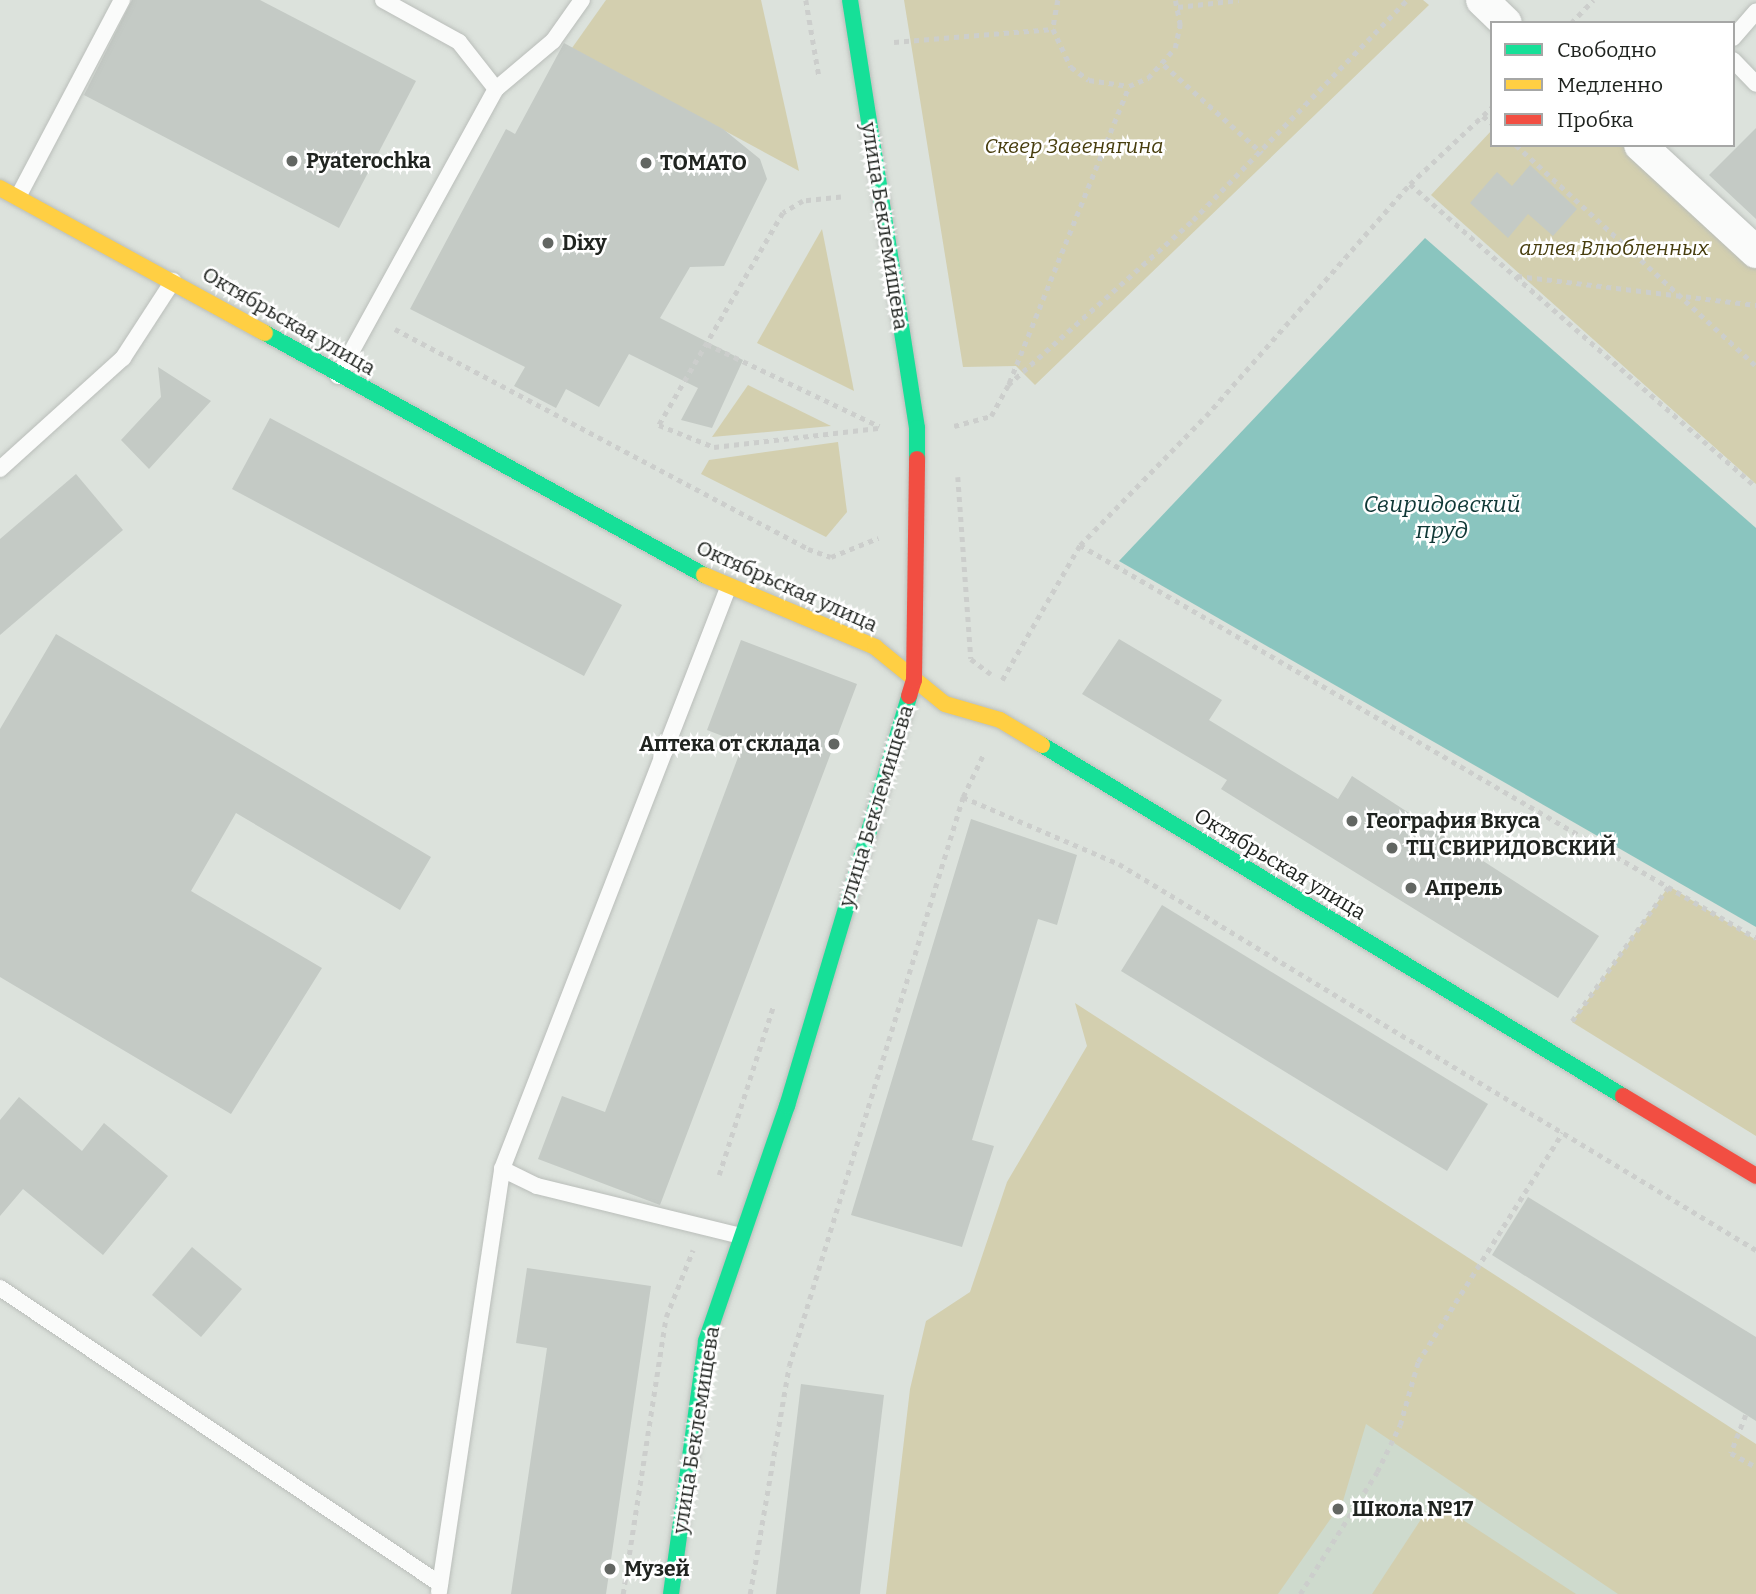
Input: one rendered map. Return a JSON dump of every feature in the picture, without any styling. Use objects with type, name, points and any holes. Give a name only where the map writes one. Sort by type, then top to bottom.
[{"type":"street","name":"улица Беклемищева","points":[[671,1594],[706,1341],[787,1106],[914,680],[917,428],[850,0]]},
{"type":"street","points":[[1642,147],[1756,252]]},
{"type":"street","name":"Октябрьская улица","points":[[0,188],[174,279],[338,376],[728,588],[875,647],[945,704],[1000,720],[1756,1176]]},
{"type":"lane","points":[[18,197],[122,0]]},
{"type":"lane","points":[[383,0],[459,42],[496,89]]},
{"type":"lane","points":[[338,376],[496,89],[553,41],[582,0]]},
{"type":"lane","points":[[1735,36],[1756,12]]},
{"type":"lane","points":[[1735,62],[1756,84]]},
{"type":"lane","points":[[0,469],[123,358],[174,279]]},
{"type":"lane","points":[[0,1288],[440,1589],[502,1169],[728,588]]},
{"type":"lane","points":[[502,1169],[537,1186],[741,1236]]},
{"type":"path","points":[[806,0],[822,90]]},
{"type":"path","points":[[1058,0],[1054,30],[1072,67],[1089,80],[1129,86]]},
{"type":"path","points":[[917,428],[972,425],[990,416],[1008,385],[1129,86],[1164,65],[1180,28],[1175,0]]},
{"type":"path","points":[[1178,7],[1239,0]]},
{"type":"path","points":[[1008,385],[1262,153],[1407,0]]},
{"type":"path","points":[[1573,21],[1593,0]]},
{"type":"path","points":[[893,42],[1054,30]]},
{"type":"path","points":[[1164,65],[1262,153]]},
{"type":"path","points":[[1003,680],[1080,545],[1206,416],[1410,184],[1490,109]]},
{"type":"path","points":[[1483,116],[1490,121]]},
{"type":"path","points":[[1518,147],[1756,366]]},
{"type":"path","points":[[839,183],[844,210]]},
{"type":"path","points":[[1410,184],[1756,487]]},
{"type":"path","points":[[841,197],[803,201],[783,213],[659,425],[714,447],[883,428]]},
{"type":"path","points":[[1516,276],[1756,305]]},
{"type":"path","points":[[371,316],[808,549],[831,557],[879,538]]},
{"type":"path","points":[[706,344],[883,428]]},
{"type":"path","points":[[880,414],[882,442]]},
{"type":"path","points":[[878,551],[879,524]]},
{"type":"path","points":[[1080,545],[1756,938]]},
{"type":"path","points":[[750,1594],[789,1366],[962,797],[1119,864],[1756,1250]]},
{"type":"path","points":[[1572,1022],[1669,886]]},
{"type":"path","points":[[623,1594],[666,1317],[702,1227],[776,996]]},
{"type":"path","points":[[1300,1594],[1377,1472],[1400,1425],[1418,1362],[1562,1133]]},
{"type":"path","points":[[1746,1415],[1731,1453],[1756,1467]]},
{"type":"shaded area","name":"Школа №17","points":[[1235,1307],[1650,1594],[1114,1594]]},
{"type":"green space","points":[[606,0],[761,0],[799,171],[572,48]]},
{"type":"green space","name":"Сквер Завенягина","points":[[904,0],[1423,0],[1429,5],[1035,385],[1016,366],[963,367]]},
{"type":"green space","name":"аллея Влюбленных","points":[[1490,132],[1490,147],[1628,147],[1756,267],[1756,484],[1431,195]]},
{"type":"green space","points":[[822,229],[854,391],[757,343]]},
{"type":"green space","points":[[748,385],[831,426],[712,437]]},
{"type":"green space","points":[[838,442],[847,512],[826,537],[701,474],[709,460]]},
{"type":"green space","points":[[1669,886],[1756,940],[1756,1136],[1572,1022]]},
{"type":"green space","points":[[1075,1003],[1756,1444],[1756,1594],[1618,1594],[1366,1424],[1343,1501],[1278,1594],[886,1594],[910,1389],[926,1321],[970,1292],[1007,1182],[1087,1046]]},
{"type":"green space","points":[[1434,1501],[1576,1594],[1372,1594]]},
{"type":"water","name":"Свиридовский пруд","points":[[1425,238],[1756,528],[1756,927],[1119,561]]},
{"type":"building","name":"Pyaterochka","points":[[132,0],[260,0],[416,81],[339,228],[84,95]]},
{"type":"building","points":[[564,43],[723,129],[760,159],[767,179],[724,266],[690,267],[660,318],[743,360],[712,428],[681,420],[698,388],[629,354],[599,407],[566,389],[556,408],[514,386],[525,367],[410,309],[506,129],[515,134]]},
{"type":"building","points":[[1756,128],[1756,219],[1709,175]]},
{"type":"building","points":[[1530,165],[1577,209],[1553,236],[1528,214],[1508,238],[1470,203],[1497,172],[1512,186]]},
{"type":"building","points":[[158,367],[211,401],[149,469],[121,440],[161,397]]},
{"type":"building","points":[[270,418],[622,605],[584,676],[232,489]]},
{"type":"building","points":[[76,474],[123,530],[0,635],[0,539]]},
{"type":"building","points":[[56,634],[431,857],[400,910],[236,813],[191,891],[322,968],[231,1114],[0,977],[0,729]]},
{"type":"building","points":[[1119,639],[1222,700],[1209,720],[1338,799],[1352,776],[1599,936],[1558,998],[1221,789],[1227,780],[1082,694]]},
{"type":"building","points":[[741,640],[857,684],[660,1205],[538,1159],[562,1096],[605,1112],[743,744],[707,730]]},
{"type":"building","points":[[971,819],[1077,855],[1057,925],[1038,919],[972,1140],[994,1146],[962,1247],[851,1215]]},
{"type":"building","points":[[1162,905],[1488,1104],[1447,1171],[1121,971]]},
{"type":"building","points":[[19,1097],[82,1151],[104,1123],[168,1176],[103,1255],[23,1189],[0,1216],[0,1120]]},
{"type":"building","points":[[1528,1197],[1756,1337],[1756,1421],[1492,1255]]},
{"type":"building","points":[[192,1247],[242,1289],[201,1337],[152,1295]]},
{"type":"building","points":[[527,1268],[651,1286],[606,1594],[511,1594],[547,1348],[516,1343]]},
{"type":"building","points":[[801,1384],[884,1395],[860,1594],[776,1594]]},
{"type":"traffic: fast","points":[[850,0],[917,428],[917,459]]},
{"type":"traffic: fast","points":[[265,333],[704,575]]},
{"type":"traffic: fast","points":[[671,1594],[706,1341],[787,1106],[909,696]]},
{"type":"traffic: fast","points":[[1042,745],[1623,1096]]},
{"type":"traffic: slow","points":[[0,188],[265,333]]},
{"type":"traffic: slow","points":[[704,575],[875,647],[945,704],[1000,720],[1042,745]]},
{"type":"traffic: jam","points":[[909,696],[914,680],[917,459]]},
{"type":"traffic: jam","points":[[1623,1096],[1756,1176]]},
{"type":"place","name":"Pyaterochka","points":[[292,161]]},
{"type":"place","name":"ТОМАТО","points":[[646,163]]},
{"type":"place","name":"Dixy","points":[[548,243]]},
{"type":"place","name":"Аптека от склада","points":[[834,744]]},
{"type":"place","name":"География Вкуса","points":[[1352,821]]},
{"type":"place","name":"ТЦ СВИРИДОВСКИЙ","points":[[1392,848]]},
{"type":"place","name":"Апрель","points":[[1411,888]]},
{"type":"place","name":"Школа №17","points":[[1338,1509]]},
{"type":"place","name":"Музей","points":[[610,1569]]}]
